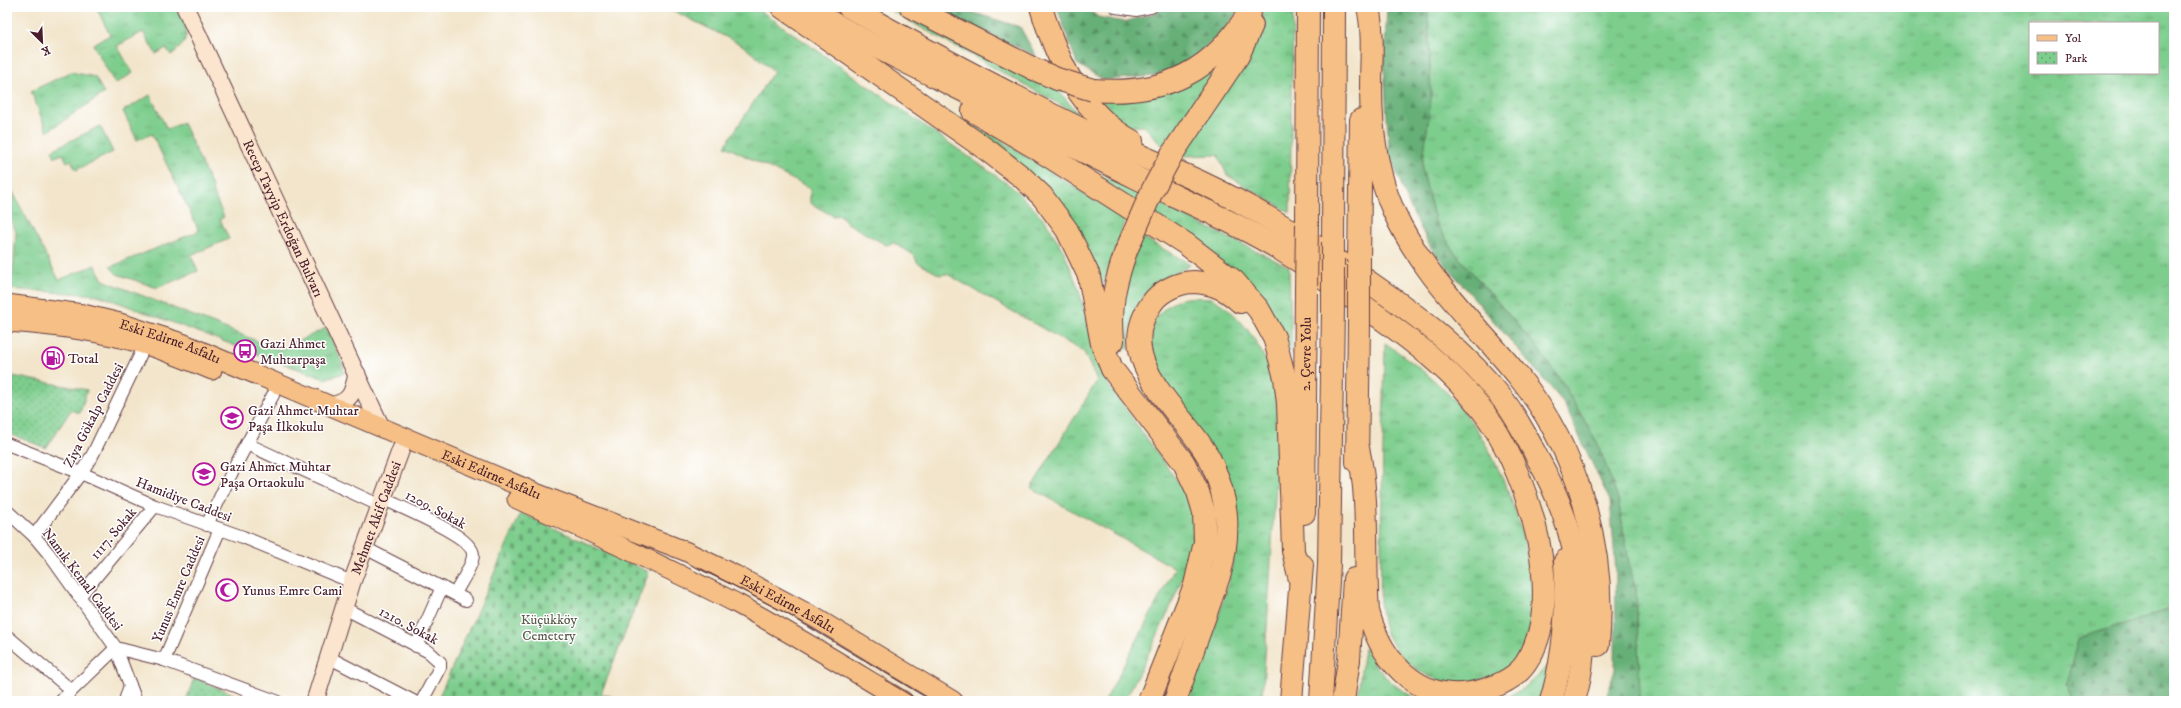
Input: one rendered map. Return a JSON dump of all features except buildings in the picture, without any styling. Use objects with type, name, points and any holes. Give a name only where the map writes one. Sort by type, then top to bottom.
[{"type":"highway","points":[[782,7],[987,150],[1022,177],[1042,196],[1068,230],[1080,253],[1089,276],[1102,344],[1112,369],[1134,401],[1192,476],[1204,512],[1205,529],[1203,555],[1194,585],[1149,701]]},
{"type":"highway","points":[[805,7],[850,34],[1043,132],[1252,234],[1293,257],[1385,320],[1449,374],[1490,420],[1509,453],[1528,497],[1536,530],[1543,583],[1541,628],[1535,647],[1528,661],[1513,676],[1497,686],[1480,692],[1462,695],[1445,693],[1425,687],[1408,678],[1385,653],[1375,633],[1368,611],[1365,502],[1363,472],[1358,448]]},
{"type":"highway","points":[[849,7],[1058,118],[1247,206],[1330,254],[1427,324],[1454,347],[1485,378],[1510,410],[1552,484],[1564,516],[1582,590],[1585,620],[1584,652],[1574,701]]},
{"type":"highway","points":[[911,7],[1034,69],[1064,81],[1093,90],[1118,92],[1144,89],[1184,77],[1202,67],[1235,35],[1252,7]]},
{"type":"highway","points":[[1042,7],[1063,66],[1090,108],[1104,122],[1126,138],[1161,157],[1194,180]]},
{"type":"highway","points":[[1134,401],[1113,343],[1111,301],[1115,282],[1126,251],[1152,191],[1172,154],[1238,56],[1258,7]]},
{"type":"highway","name":"2. Çevre Yolu","points":[[1291,701],[1303,558],[1306,460],[1308,7]]},
{"type":"highway","name":"2. Çevre Yolu","points":[[1321,701],[1329,557],[1333,309],[1334,7]]},
{"type":"highway","points":[[1343,701],[1349,660],[1353,601],[1358,448],[1362,61],[1367,7]]},
{"type":"highway","points":[[1367,7],[1372,34],[1372,128],[1378,167],[1394,211],[1423,264],[1535,399],[1565,452],[1579,487],[1591,527],[1600,604],[1597,654],[1589,701]]},
{"type":"highway","points":[[850,34],[886,60],[1036,148],[1155,223],[1225,274],[1248,295],[1265,319],[1274,337],[1285,378],[1288,403],[1293,551],[1300,580]]},
{"type":"highway","points":[[1175,701],[1220,573],[1225,554],[1228,528],[1220,486],[1211,463],[1182,420],[1155,384],[1142,361],[1139,350],[1139,331],[1144,313],[1154,300],[1164,292],[1178,285],[1192,282],[1209,283],[1224,288],[1239,300],[1252,314],[1279,356]]},
{"type":"highway","points":[[1538,459],[1561,536],[1566,579],[1565,633],[1561,663],[1551,701]]},
{"type":"main road","name":"Eski Edirne Asfaltı","points":[[7,304],[83,314],[182,343],[329,406],[395,440],[735,603],[793,635],[903,701]]},
{"type":"main road","name":"Eski Edirne Asfaltı","points":[[7,322],[73,328],[145,345],[273,395],[395,440],[423,437],[438,442],[542,488],[555,501],[685,551],[735,574],[814,617],[953,701]]},
{"type":"main road","points":[[604,539],[612,538],[630,545],[636,541],[636,532]]},
{"type":"main road","points":[[674,574],[676,558],[685,551]]},
{"type":"street","name":"Recep Tayyip Erdoğan Bulvarı","points":[[185,7],[357,374],[395,440]]},
{"type":"street","points":[[1116,7],[1137,10],[1151,7]]},
{"type":"street","name":"Ziya Gökalp Caddesi","points":[[34,536],[81,473],[93,454],[145,345]]},
{"type":"street","points":[[329,406],[340,405],[347,400],[353,390],[357,374]]},
{"type":"street","name":"Yunus Emre Caddesi","points":[[207,525],[273,395]]},
{"type":"street","name":"Mehmet Akif Caddesi","points":[[316,701],[328,656],[380,501],[395,440]]},
{"type":"street","name":"Hamidiye Caddesi","points":[[7,444],[81,473],[155,506],[220,529],[352,582]]},
{"type":"street","name":"1209. Sokak","points":[[247,444],[447,530],[470,545],[473,550],[473,557],[455,594]]},
{"type":"street","name":"1117. Sokak","points":[[79,597],[155,506]]},
{"type":"street","name":"Namık Kemal Caddesi","points":[[7,511],[34,536],[116,648],[164,660],[276,701]]},
{"type":"street","name":"Yunus Emre Caddesi","points":[[164,660],[192,591],[220,529]]},
{"type":"street","points":[[365,548],[466,600]]},
{"type":"street","points":[[416,646],[442,587]]},
{"type":"street","name":"1210. Sokak","points":[[344,608],[429,652],[440,662],[440,667],[422,701]]},
{"type":"street","points":[[7,636],[71,690]]},
{"type":"street","points":[[61,701],[116,648],[136,701]]},
{"type":"street","points":[[328,656],[413,701]]},
{"type":"street","points":[[125,701],[130,685]]},
{"type":"green space","points":[[96,7],[178,7],[186,28],[185,39],[183,44],[171,55],[166,48],[156,54],[143,32],[117,46],[133,73],[115,84],[93,44],[110,35]]},
{"type":"green space","points":[[666,7],[755,7],[1012,187],[1045,220],[1064,252],[1078,287],[1092,338],[1109,386],[1181,486],[1189,506],[1194,526],[1193,543],[1178,589],[1156,639],[1125,701],[1105,701],[1175,568],[1031,488],[1097,381],[1084,352],[947,274],[940,275],[917,262],[914,255],[894,243],[886,245],[847,223],[841,215],[833,216],[810,203],[810,188],[725,146],[774,71],[742,45]]},
{"type":"green space","points":[[884,7],[891,7],[1057,89],[1079,115]]},
{"type":"green space","points":[[930,7],[955,7],[1020,27],[1036,56]]},
{"type":"green space","points":[[1057,7],[1085,7],[1098,17],[1124,22],[1156,13],[1164,7],[1241,7],[1223,31],[1190,61],[1154,76],[1104,80],[1077,64]]},
{"type":"green space","points":[[1266,7],[1293,7],[1290,213],[1227,175],[1218,155],[1180,156],[1258,26]]},
{"type":"green space","points":[[1387,7],[1428,7],[1431,98],[1422,168],[1435,221],[1454,252],[1536,346],[1560,379],[1597,442],[1618,499],[1630,569],[1636,588],[1640,695],[1638,701],[1605,701],[1615,670],[1616,571],[1610,501],[1563,402],[1431,248],[1409,205],[1389,153],[1384,66]]},
{"type":"green space","points":[[1428,7],[2174,7],[2174,608],[2166,609],[2067,684],[2074,701],[1638,701],[1640,695],[1636,588],[1630,569],[1618,499],[1597,442],[1560,379],[1536,346],[1454,252],[1435,221],[1422,168],[1431,98]]},
{"type":"green space","points":[[1223,60],[1164,147],[1144,126],[1129,126],[1123,124],[1100,100]]},
{"type":"green space","points":[[71,72],[95,77],[104,93],[47,132],[31,91]]},
{"type":"green space","points":[[150,95],[167,129],[183,123],[213,188],[212,190],[224,217],[220,219],[229,239],[191,255],[198,271],[157,288],[117,274],[110,267],[199,231],[152,134],[137,140],[123,111]]},
{"type":"green space","points":[[943,110],[994,136],[1120,216],[1124,222],[1100,294],[1093,261]]},
{"type":"green space","points":[[100,126],[113,152],[76,170],[71,160],[67,162],[63,154],[55,157],[52,150]]},
{"type":"green space","points":[[1098,174],[1289,267],[1292,356],[1272,315],[1260,297],[1245,279],[1097,177]]},
{"type":"green space","points":[[7,181],[59,280],[95,265],[103,280],[280,350],[326,328],[343,364],[344,373],[325,379],[98,295],[7,289],[7,274],[13,274],[16,232],[7,209]]},
{"type":"green space","points":[[1142,237],[1190,264],[1183,270],[1169,275],[1159,282],[1143,297],[1131,325],[1129,348],[1123,349],[1121,334],[1122,293]]},
{"type":"green space","points":[[1186,298],[1211,298],[1238,318],[1252,336],[1268,366],[1276,402],[1278,423],[1277,466],[1262,701],[1188,701],[1220,613],[1232,567],[1236,522],[1155,366],[1151,346],[1151,336],[1156,319],[1169,305]]},
{"type":"green space","points":[[1385,343],[1434,380],[1466,414],[1488,449],[1501,475],[1513,505],[1523,537],[1530,570],[1532,601],[1529,629],[1520,653],[1512,664],[1501,672],[1489,677],[1455,683],[1434,678],[1425,674],[1408,662],[1400,654],[1388,637],[1384,628],[1380,602]]},
{"type":"green space","points":[[7,375],[87,390],[80,413],[71,410],[46,448],[7,433]]},
{"type":"green space","name":"Küçükköy Cemetery","points":[[521,513],[649,572],[601,694],[613,697],[611,701],[437,701]]},
{"type":"green space","points":[[2174,608],[2174,701],[2074,701],[2067,684],[2079,638]]},
{"type":"green space","points":[[1364,648],[1376,666],[1388,679],[1403,691],[1421,701],[1357,701]]},
{"type":"green space","points":[[1550,664],[1540,701],[1497,701],[1523,689]]},
{"type":"green space","points":[[194,678],[250,701],[186,701]]},
{"type":"tram line","points":[[698,567],[784,612],[932,701]]},
{"type":"tram line","points":[[885,680],[920,701]]},
{"type":"place","name":"Gazi Ahmet Muhtarpaşa","points":[[245,351]]},
{"type":"place","name":"Total","points":[[53,358]]},
{"type":"place","name":"Gazi Ahmet Muhtar Paşa İlkokulu","points":[[232,418]]},
{"type":"place","name":"Gazi Ahmet Muhtar Paşa Ortaokulu","points":[[204,474]]},
{"type":"place","name":"Yunus Emre Cami","points":[[227,590]]}]
